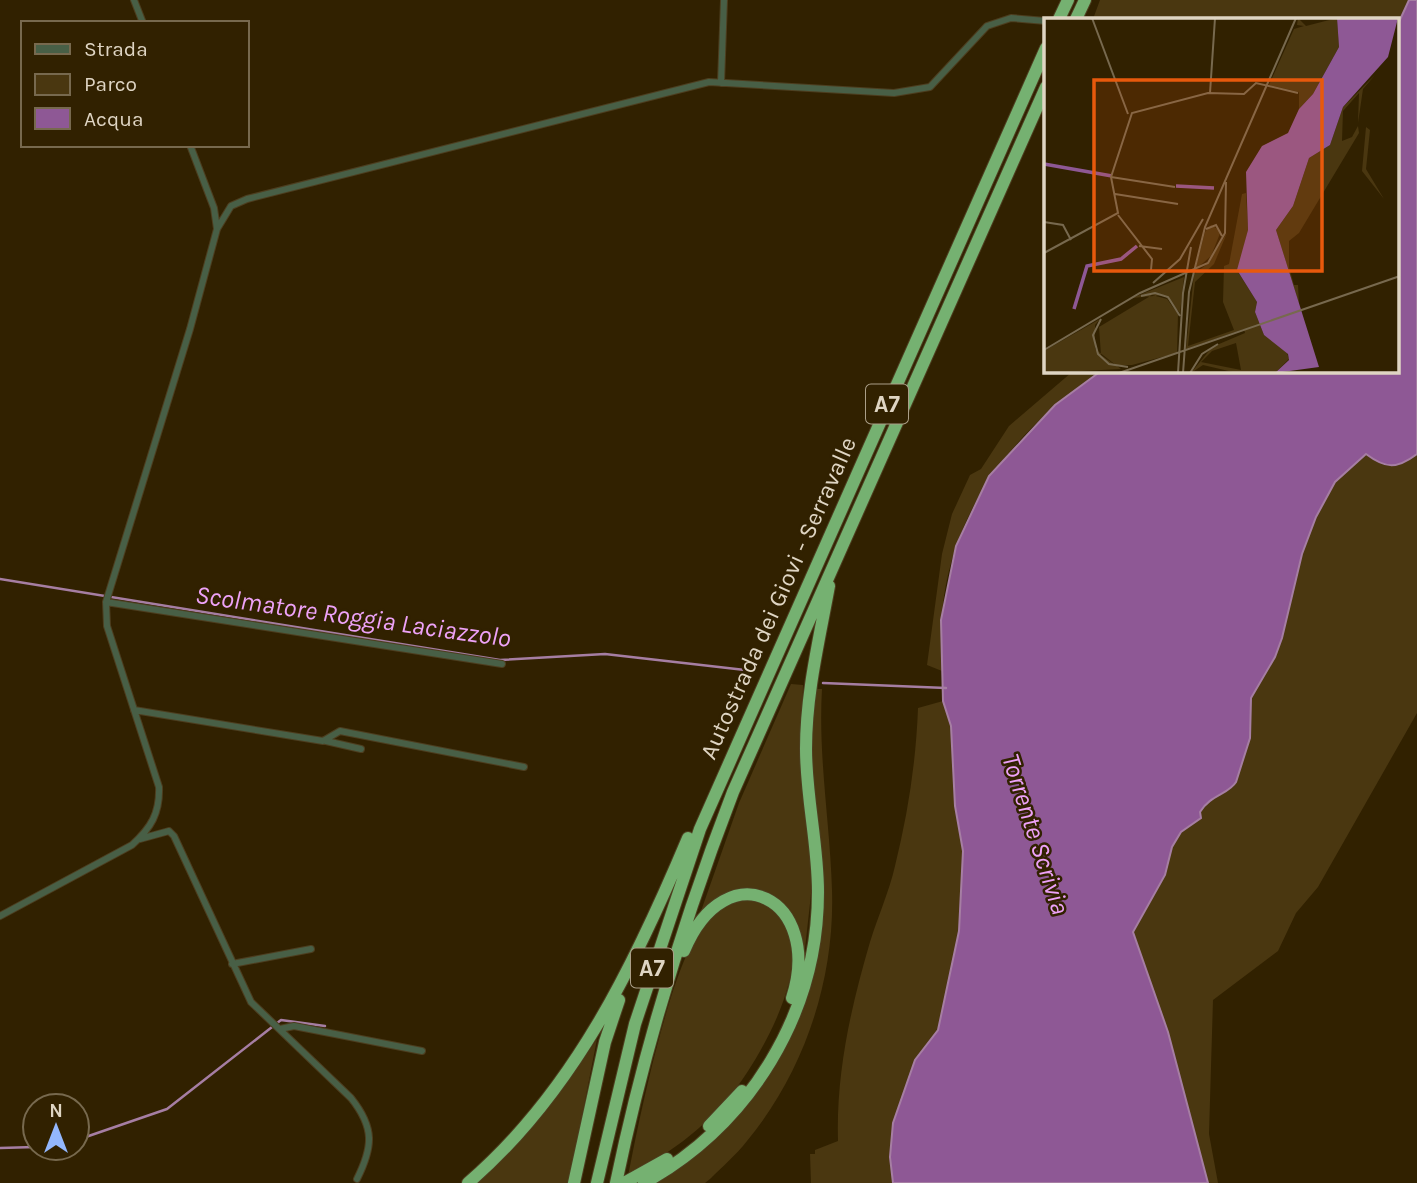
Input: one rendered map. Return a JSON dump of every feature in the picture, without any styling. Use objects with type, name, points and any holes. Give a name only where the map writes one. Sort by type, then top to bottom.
[{"type":"highway","points":[[1059,18],[1068,0]]},
{"type":"highway","points":[[1076,18],[1085,0]]},
{"type":"highway","name":"Autostrada dei Giovi - Serravalle","points":[[597,1183],[626,1061],[654,963],[700,829],[1044,52]]},
{"type":"highway","name":"Autostrada dei Giovi - Serravalle","points":[[616,1183],[653,1030],[689,912],[733,792],[1044,91]]},
{"type":"highway","points":[[634,1182],[687,1156],[732,1115],[750,1093],[782,1043],[807,978],[813,950],[818,894],[807,782],[807,711],[833,565]]},
{"type":"highway","points":[[573,1183],[605,1042],[628,973],[698,814],[729,760]]},
{"type":"highway","points":[[634,1182],[703,1132],[743,1089],[759,1066],[784,1019],[798,972],[797,936],[787,916],[772,902],[752,895],[740,895],[717,903],[690,938],[653,1030]]},
{"type":"highway","points":[[468,1183],[488,1166],[538,1109],[593,1035],[628,973]]},
{"type":"street","points":[[134,0],[142,21]]},
{"type":"street","points":[[721,83],[724,0]]},
{"type":"street","points":[[138,840],[153,823],[159,798],[154,772],[107,626],[107,597],[191,329],[217,229],[231,206],[247,199],[709,82],[894,93],[930,87],[987,26],[1011,18],[1043,20]]},
{"type":"street","points":[[191,147],[214,208],[217,229]]},
{"type":"street","points":[[107,597],[502,664]]},
{"type":"street","points":[[134,710],[361,749]]},
{"type":"street","points":[[326,741],[340,731],[524,767]]},
{"type":"street","points":[[0,916],[138,840],[169,831],[174,836],[251,1002],[281,1029],[361,1112],[370,1147],[357,1179]]},
{"type":"street","points":[[232,964],[311,949]]},
{"type":"street","points":[[281,1029],[294,1026],[422,1051]]},
{"type":"green space","points":[[1100,0],[1409,0],[1400,20],[1093,18]]},
{"type":"green space","points":[[1071,373],[1098,373],[1045,415],[1020,440],[979,496],[952,560],[944,596],[942,671],[927,665],[942,554],[952,514],[970,475],[981,469],[1009,426]]},
{"type":"green space","points":[[1366,454],[1385,464],[1398,464],[1417,454],[1417,713],[1318,887],[1296,913],[1278,951],[1213,1000],[1209,1134],[1218,1183],[1208,1183],[1168,1032],[1133,933],[1164,875],[1172,847],[1181,832],[1190,826],[1211,798],[1233,787],[1236,782],[1250,738],[1251,698],[1275,657],[1282,638],[1302,554],[1316,517],[1335,482]]},
{"type":"green space","points":[[791,684],[803,685],[801,781],[813,876],[803,967],[802,940],[797,924],[790,914],[774,902],[753,893],[736,890],[719,896],[701,911],[739,803]]},
{"type":"green space","points":[[815,689],[822,689],[823,765],[831,865],[832,924],[828,957],[812,1023],[785,1085],[767,1114],[734,1156],[705,1183],[655,1183],[699,1151],[741,1112],[756,1092],[813,963],[811,755]]},
{"type":"green space","points":[[943,701],[951,726],[955,806],[963,851],[959,931],[938,1030],[915,1060],[893,1123],[890,1157],[893,1183],[811,1183],[810,1154],[815,1154],[815,1150],[838,1141],[839,1090],[846,1040],[863,966],[900,846],[913,768],[918,708]]},
{"type":"green space","points":[[743,899],[773,909],[789,928],[793,955],[788,985],[777,1017],[746,1075],[720,1108],[683,1141],[628,1177],[658,1042],[681,968],[694,940],[707,921],[724,907]]},
{"type":"green space","points":[[597,1039],[569,1183],[476,1183],[566,1084]]},
{"type":"water","name":"Torrente Scrivia","points":[[1409,0],[1417,0],[1417,454],[1397,465],[1386,465],[1366,454],[1335,482],[1316,517],[1302,554],[1275,657],[1251,698],[1250,738],[1236,782],[1204,806],[1200,812],[1201,818],[1181,832],[1172,847],[1165,875],[1133,932],[1168,1032],[1208,1183],[893,1183],[890,1157],[893,1123],[915,1060],[938,1030],[959,931],[963,851],[955,806],[951,726],[943,701],[941,620],[956,546],[989,476],[1055,405],[1098,373],[1400,373],[1400,20]]},
{"type":"waterway","name":"Scolmatore Roggia Laciazzolo","points":[[0,579],[500,660],[605,654],[745,670]]},
{"type":"waterway","name":"Scolmatore Roggia Laciazzolo","points":[[823,683],[946,688]]},
{"type":"waterway","points":[[91,1135],[167,1109],[281,1020],[325,1026]]},
{"type":"waterway","points":[[0,1148],[21,1147]]}]
